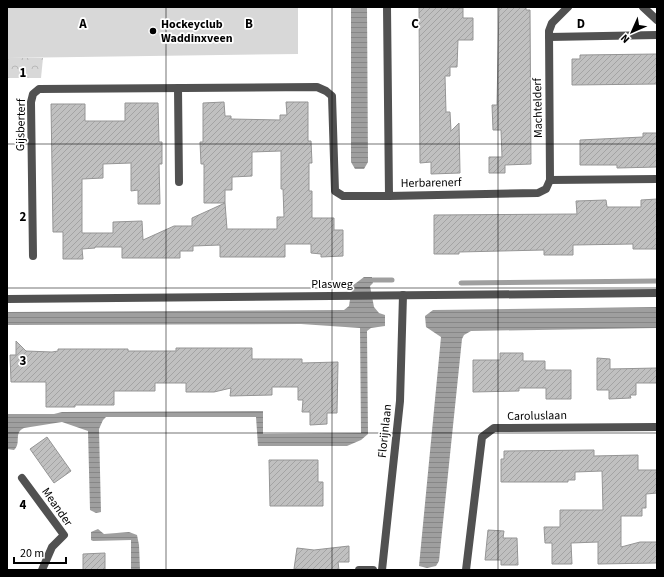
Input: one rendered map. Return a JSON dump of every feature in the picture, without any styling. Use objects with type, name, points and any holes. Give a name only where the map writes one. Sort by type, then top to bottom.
[{"type":"street","name":"Herbarenerf","points":[[387,7],[389,196],[538,193],[546,189],[550,180]]},
{"type":"street","name":"Machtelderf","points":[[550,180],[549,30],[552,23],[568,7]]},
{"type":"street","points":[[643,7],[657,20]]},
{"type":"street","points":[[549,37],[657,36]]},
{"type":"street","name":"Gijsberterf","points":[[33,256],[33,94],[39,89],[317,87],[326,91],[332,96],[335,191],[343,196],[389,196]]},
{"type":"street","points":[[178,88],[179,182]]},
{"type":"street","points":[[550,180],[657,179]]},
{"type":"street","name":"Plasweg","points":[[7,299],[657,293]]},
{"type":"street","name":"Florijnlaan","points":[[382,570],[400,400],[403,295]]},
{"type":"street","name":"Caroluslaan","points":[[466,570],[482,437],[494,428],[657,427]]},
{"type":"street","name":"Meander","points":[[22,478],[64,535],[52,547],[42,570]]},
{"type":"street","points":[[358,570],[373,570]]},
{"type":"green space","name":"Hockeyclub Waddinxveen","points":[[7,7],[298,7],[298,54],[7,58]]},
{"type":"green space","points":[[7,58],[43,58],[41,78],[7,78]]},
{"type":"shaded area","points":[[351,7],[367,7],[368,162],[364,169],[355,169],[351,162]]},
{"type":"shaded area","points":[[364,277],[372,277],[373,283],[370,286],[374,307],[379,313],[385,315],[385,326],[371,328],[367,331],[368,434],[361,440],[347,446],[258,446],[256,417],[106,417],[99,429],[101,512],[96,513],[90,510],[88,431],[62,422],[24,428],[18,435],[17,444],[14,450],[7,449],[8,414],[54,414],[62,412],[263,411],[263,434],[361,433],[360,328],[301,324],[7,325],[7,312],[344,310],[349,306],[352,286]]},
{"type":"shaded area","points":[[657,307],[657,328],[471,331],[464,335],[462,339],[439,561],[436,566],[427,568],[419,566],[441,337],[426,327],[425,316],[433,310]]},
{"type":"shaded area","points":[[98,529],[104,534],[129,532],[137,535],[140,570],[131,570],[131,540],[91,540],[91,532]]},
{"type":"building","points":[[419,7],[463,8],[463,18],[473,18],[473,40],[458,40],[457,67],[450,67],[450,76],[445,76],[446,112],[450,112],[451,131],[459,123],[460,173],[431,174],[431,162],[420,163]]},
{"type":"building","points":[[499,7],[526,7],[526,10],[530,10],[531,164],[505,165],[505,173],[489,173],[489,157],[502,157],[501,130],[493,130],[492,105],[497,105]]},
{"type":"building","points":[[657,54],[657,84],[572,85],[572,59],[580,59],[580,55]]},
{"type":"building","points":[[224,102],[225,116],[231,116],[231,119],[280,120],[280,115],[287,115],[286,102],[308,102],[308,141],[311,141],[312,163],[309,163],[309,191],[312,191],[312,218],[334,218],[334,230],[343,230],[343,256],[321,257],[321,254],[311,253],[311,244],[285,244],[285,257],[220,257],[220,245],[193,246],[193,251],[180,251],[180,258],[122,258],[122,247],[95,247],[82,249],[83,259],[63,259],[63,232],[53,232],[51,104],[85,104],[85,121],[125,121],[125,103],[158,103],[159,142],[162,142],[162,164],[159,164],[160,204],[138,204],[138,190],[131,191],[131,163],[103,164],[103,178],[82,179],[82,233],[113,233],[113,222],[142,221],[143,240],[174,226],[192,226],[192,218],[225,203],[204,203],[204,164],[201,164],[200,142],[203,142],[203,103]],"holes":[[[281,151],[281,189],[283,189],[284,217],[277,217],[277,229],[227,229],[225,190],[232,190],[232,177],[252,176],[252,152]]]},
{"type":"building","points":[[643,133],[657,133],[657,167],[617,168],[617,165],[580,165],[580,140],[643,137]]},
{"type":"building","points":[[657,199],[657,249],[633,249],[633,244],[573,245],[573,255],[544,255],[544,250],[434,254],[434,215],[577,214],[576,201],[606,200],[607,207],[641,207],[641,200]]},
{"type":"building","points":[[16,341],[26,351],[52,352],[58,351],[58,349],[128,349],[128,351],[176,351],[176,348],[252,348],[252,359],[302,359],[302,363],[338,362],[337,413],[327,413],[327,424],[310,425],[310,412],[302,412],[303,400],[298,400],[298,387],[272,387],[272,395],[230,396],[231,388],[214,392],[186,392],[186,383],[155,383],[155,391],[114,391],[114,405],[46,407],[46,382],[11,382],[10,355],[16,355]]},
{"type":"building","points":[[500,353],[523,353],[523,361],[545,361],[545,370],[571,370],[571,399],[546,399],[546,388],[519,388],[519,391],[473,392],[473,360],[500,360]]},
{"type":"building","points":[[597,358],[610,359],[610,369],[657,368],[657,383],[636,383],[636,395],[630,395],[631,398],[609,399],[609,390],[597,390]]},
{"type":"building","points":[[47,437],[71,471],[54,483],[30,449]]},
{"type":"building","points":[[594,450],[594,456],[638,455],[638,470],[657,470],[657,493],[646,494],[646,508],[642,508],[642,516],[621,516],[621,547],[640,542],[657,542],[657,563],[598,564],[598,542],[571,543],[572,564],[552,564],[552,543],[545,543],[544,527],[560,527],[560,510],[603,510],[602,471],[575,472],[575,480],[568,480],[568,482],[501,482],[501,459],[504,459],[504,451]]},
{"type":"building","points":[[269,460],[318,460],[318,482],[323,482],[323,506],[270,506]]},
{"type":"building","points":[[488,530],[504,531],[503,538],[517,538],[518,565],[501,565],[501,560],[485,560]]},
{"type":"building","points":[[349,546],[349,562],[338,562],[339,570],[294,569],[297,548],[314,550]]},
{"type":"building","points":[[105,553],[105,570],[83,570],[83,554]]},
{"type":"waterway","points":[[373,280],[392,280]]},
{"type":"waterway","points":[[461,283],[657,281]]},
{"type":"place","name":"Hockeyclub Waddinxveen","points":[[153,31]]}]
